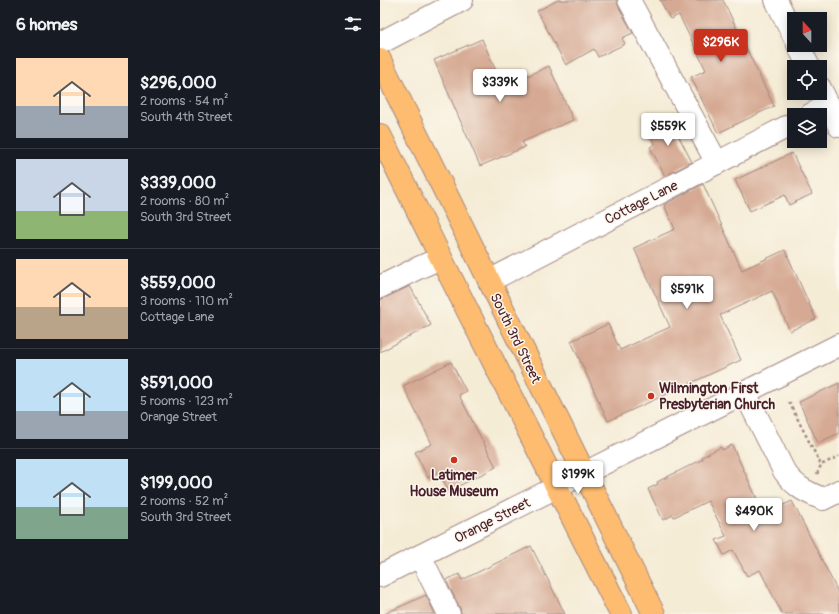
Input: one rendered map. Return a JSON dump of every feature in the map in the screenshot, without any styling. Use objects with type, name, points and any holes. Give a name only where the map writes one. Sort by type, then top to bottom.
[{"type":"main road","name":"South 3rd Street","points":[[380,60],[654,614]]},
{"type":"main road","points":[[380,135],[440,258],[621,614]]},
{"type":"street","points":[[380,43],[462,0]]},
{"type":"street","points":[[629,0],[717,163]]},
{"type":"street","points":[[776,0],[787,22]]},
{"type":"street","points":[[815,108],[822,100]]},
{"type":"street","points":[[826,100],[839,126]]},
{"type":"street","name":"Cottage Lane","points":[[488,281],[787,127]]},
{"type":"street","points":[[380,287],[440,258]]},
{"type":"street","name":"Orange Street","points":[[380,576],[839,345]]},
{"type":"street","points":[[745,393],[790,480],[799,488],[823,499],[839,491]]},
{"type":"street","points":[[420,556],[449,614]]},
{"type":"path","points":[[789,402],[821,465],[839,456]]},
{"type":"building","points":[[558,0],[617,0],[618,6],[633,33],[622,38],[625,44],[598,57],[594,49],[566,65],[537,11]]},
{"type":"building","points":[[660,0],[723,0],[774,106],[718,133],[691,77],[706,70],[679,15],[670,19]]},
{"type":"building","points":[[482,39],[503,87],[549,66],[573,120],[522,142],[525,147],[480,166],[434,60]]},
{"type":"building","points":[[668,116],[692,162],[665,176],[650,147],[655,144],[646,129]]},
{"type":"building","points":[[792,153],[812,194],[789,205],[785,195],[750,211],[735,180]]},
{"type":"building","points":[[703,184],[742,270],[785,250],[816,319],[790,331],[772,291],[720,315],[741,360],[608,421],[571,341],[608,324],[620,350],[670,327],[634,248],[675,229],[664,205]]},
{"type":"building","points":[[410,286],[431,325],[380,352],[380,300]]},
{"type":"building","points":[[451,362],[466,391],[459,395],[496,467],[449,491],[439,472],[428,478],[415,452],[432,444],[403,386]]},
{"type":"building","points":[[839,383],[839,433],[818,443],[799,402]]},
{"type":"building","points":[[732,445],[764,514],[792,501],[839,594],[839,614],[782,614],[760,570],[747,576],[733,550],[724,555],[716,540],[726,536],[708,501],[674,517],[673,515],[663,520],[648,489],[658,484],[657,482],[703,459],[702,457],[721,447],[722,450]]},
{"type":"building","points":[[531,546],[565,614],[461,614],[460,608],[446,580],[459,574],[462,580]]},
{"type":"building","points":[[426,595],[435,614],[384,614]]},
{"type":"place","name":"Wilmington First Presbyterian Church","points":[[651,396]]},
{"type":"place","name":"Latimer House Museum","points":[[454,460]]}]
